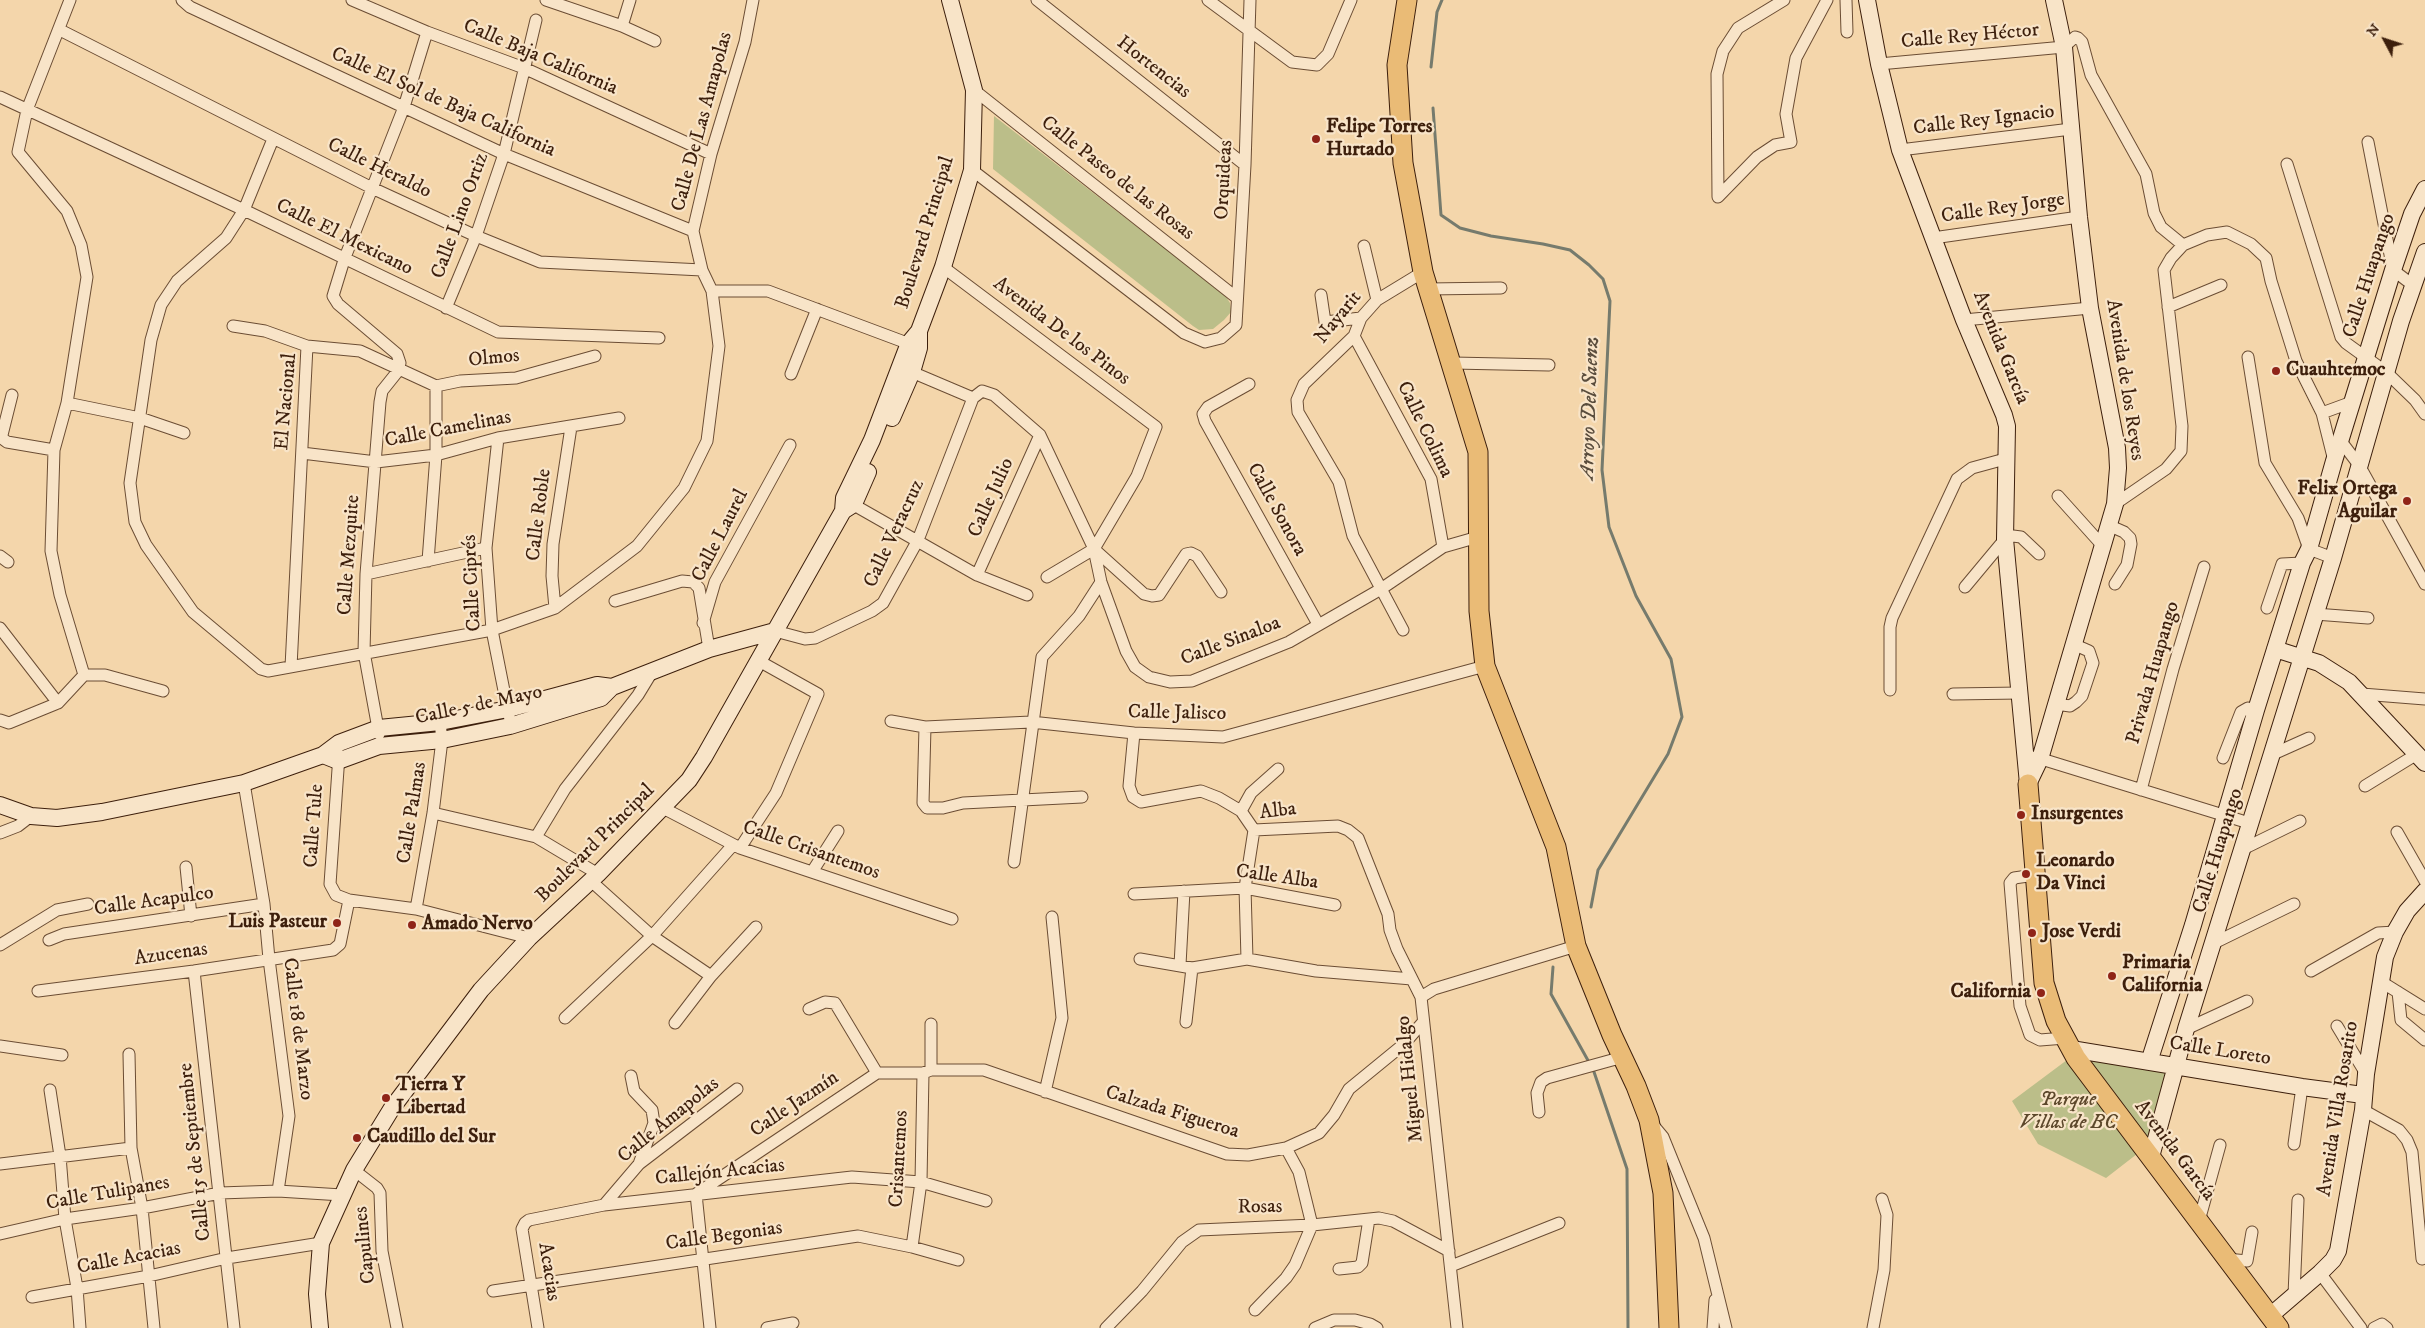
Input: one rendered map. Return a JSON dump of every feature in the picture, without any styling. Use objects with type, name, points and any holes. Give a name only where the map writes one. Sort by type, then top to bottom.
[{"type":"main road","points":[[1407,0],[1396,65],[1403,163],[1426,280],[1453,363],[1478,452],[1479,611],[1485,666],[1556,846],[1576,946],[1649,1120],[1663,1193],[1670,1328]]},
{"type":"main road","name":"Avenida García","points":[[2028,784],[2044,983],[2049,1004],[2068,1043],[2227,1260],[2275,1322]]},
{"type":"street","points":[[70,0],[60,30],[27,110],[18,152],[67,211],[81,245],[87,277],[67,403],[54,450],[51,551],[60,595],[84,675]]},
{"type":"street","name":"Calle El Sol de Baja California","points":[[182,0],[190,7],[504,154],[693,231]]},
{"type":"street","name":"Calle Baja California","points":[[352,0],[427,32],[524,68],[711,154]]},
{"type":"street","points":[[546,0],[622,26],[655,41]]},
{"type":"street","points":[[622,26],[630,0]]},
{"type":"street","name":"Calle De Las Amapolas","points":[[273,139],[244,210],[226,238],[177,281],[161,305],[151,340],[130,483],[135,522],[146,545],[193,612],[254,663],[268,671],[492,630],[555,608],[637,546],[684,488],[706,441],[719,346],[712,291],[702,270],[693,231],[711,154],[745,42],[753,0]]},
{"type":"street","name":"Boulevard Principal","points":[[320,1328],[317,1294],[321,1243],[354,1170],[392,1108],[481,990],[529,938],[595,878],[689,780],[759,662],[847,505],[872,440],[906,370],[943,267],[972,170],[974,90],[950,0]]},
{"type":"street","name":"Hortencias","points":[[1037,0],[1245,165]]},
{"type":"street","points":[[1208,0],[1292,62],[1316,65],[1328,54],[1351,0]]},
{"type":"street","name":"Orquideas","points":[[972,170],[1184,333],[1205,342],[1221,338],[1236,325],[1245,165],[1250,0]]},
{"type":"street","points":[[1784,0],[1738,28],[1723,51],[1717,74],[1718,197],[1757,157],[1775,145],[1791,142],[1786,114],[1796,58],[1827,0]]},
{"type":"street","points":[[1846,0],[1847,32]]},
{"type":"street","name":"Avenida García","points":[[1866,0],[1900,150],[1932,238],[2007,426],[2005,539],[2020,693],[2033,757],[2028,784]]},
{"type":"street","name":"Avenida de los Reyes","points":[[2033,757],[2056,704],[2115,504],[2118,477],[2117,448],[2090,308],[2079,217],[2071,129],[2070,42],[2054,0]]},
{"type":"street","name":"Calle Lino Ortiz","points":[[446,308],[476,236],[504,154],[536,20]]},
{"type":"street","name":"Calle Heraldo","points":[[60,30],[372,188],[476,236],[540,262],[702,270]]},
{"type":"street","points":[[427,32],[404,107],[344,260],[333,296],[338,304],[398,354],[400,363],[398,371],[436,386],[436,454],[428,561]]},
{"type":"street","points":[[2070,42],[2082,42],[2092,75],[2146,174],[2154,213],[2161,227],[2183,244]]},
{"type":"street","name":"Calle Rey Héctor","points":[[1879,64],[2070,42]]},
{"type":"street","name":"Calle Paseo de las Rosas","points":[[974,90],[1237,298]]},
{"type":"street","name":"Calle El Mexicano","points":[[0,97],[244,210],[344,260],[498,332],[659,338]]},
{"type":"street","name":"Calle Rey Ignacio","points":[[1900,150],[2071,129]]},
{"type":"street","points":[[2368,142],[2393,270],[2414,286]]},
{"type":"street","points":[[2288,164],[2338,330],[2346,343],[2386,372],[2425,414]]},
{"type":"street","name":"Calle Huapango","points":[[2149,1062],[2393,270],[2412,214],[2425,189]]},
{"type":"street","name":"Calle Rey Jorge","points":[[1932,238],[2079,217]]},
{"type":"street","points":[[2115,504],[2166,469],[2181,451],[2182,426],[2164,270],[2183,244],[2207,235],[2227,232],[2251,244],[2266,258],[2271,281],[2296,361],[2322,413],[2334,461]]},
{"type":"street","points":[[1364,246],[1377,300]]},
{"type":"street","name":"Calle Huapango","points":[[2151,1157],[2186,1029],[2333,558],[2386,372],[2425,252]]},
{"type":"street","name":"Avenida De los Pinos","points":[[943,267],[1156,427],[1138,476],[1094,549]]},
{"type":"street","points":[[1426,280],[1501,288]]},
{"type":"street","name":"Nayarit","points":[[1381,588],[1352,536],[1339,482],[1298,412],[1297,400],[1304,384],[1354,336],[1361,318],[1377,300],[1426,280]]},
{"type":"street","points":[[2168,307],[2221,285]]},
{"type":"street","points":[[712,291],[768,291],[916,341]]},
{"type":"street","points":[[1321,295],[1325,322],[1361,318]]},
{"type":"street","points":[[1964,320],[2090,308]]},
{"type":"street","points":[[791,374],[817,309]]},
{"type":"street","points":[[233,326],[265,331],[306,346]]},
{"type":"street","name":"Calle Colima","points":[[1354,336],[1431,479],[1443,547]]},
{"type":"street","name":"El Nacional","points":[[291,667],[306,346],[360,351],[398,371]]},
{"type":"street","name":"Olmos","points":[[436,386],[460,381],[516,378],[595,356]]},
{"type":"street","points":[[2248,357],[2265,463],[2298,518],[2306,556]]},
{"type":"street","points":[[1453,363],[1549,365]]},
{"type":"street","points":[[906,370],[973,398],[982,391],[994,395],[1040,435]]},
{"type":"street","name":"Calle Mezquite","points":[[380,746],[379,728],[364,652],[366,574],[382,391],[398,371]]},
{"type":"street","name":"Calle Sonora","points":[[1249,384],[1208,407],[1203,414],[1205,421],[1318,624]]},
{"type":"street","points":[[12,395],[2,435],[4,439],[8,442],[54,450]]},
{"type":"street","name":"Calle Veracruz","points":[[775,631],[805,640],[816,638],[872,611],[883,603],[918,540],[973,398]]},
{"type":"street","points":[[2322,413],[2352,402]]},
{"type":"street","points":[[67,403],[140,418],[184,433]]},
{"type":"street","name":"Calle Camelinas","points":[[302,453],[376,462],[436,454],[498,438],[619,418]]},
{"type":"street","name":"Calle Roble","points":[[555,608],[552,576],[553,544],[570,427]]},
{"type":"street","name":"Calle Sinaloa","points":[[1040,435],[1094,549],[1101,582],[1126,651],[1135,667],[1149,677],[1170,682],[1192,681],[1289,642],[1381,588],[1443,547],[1478,538]]},
{"type":"street","name":"Calle Julio","points":[[977,575],[1040,435]]},
{"type":"street","name":"Calle Ciprés","points":[[498,438],[486,548],[492,630],[510,726]]},
{"type":"street","points":[[2340,440],[2359,465],[2425,584]]},
{"type":"street","name":"Calle Laurel","points":[[709,649],[703,623],[715,582],[790,445]]},
{"type":"street","points":[[1890,690],[1890,627],[1892,618],[1954,484],[1964,473],[1972,468],[2005,459]]},
{"type":"street","points":[[2058,496],[2102,545]]},
{"type":"street","points":[[847,505],[918,540],[977,575],[1027,596]]},
{"type":"street","points":[[2108,525],[2124,532],[2130,538],[2131,544],[2127,565],[2116,584]]},
{"type":"street","points":[[1965,587],[2005,539],[2013,536],[2021,538],[2039,554]]},
{"type":"street","points":[[366,574],[486,548]]},
{"type":"street","points":[[1046,577],[1094,549],[1144,594],[1159,595],[1186,554],[1191,553],[1197,556],[1221,592]]},
{"type":"street","points":[[2267,608],[2282,564],[2306,556],[2333,558]]},
{"type":"street","name":"Privada Huapango","points":[[2141,790],[2173,669],[2204,567]]},
{"type":"street","points":[[615,601],[682,581],[693,582],[699,588],[703,623]]},
{"type":"street","points":[[1014,862],[1042,656],[1079,616],[1101,582]]},
{"type":"street","points":[[1381,588],[1403,630]]},
{"type":"street","points":[[2315,614],[2368,618]]},
{"type":"street","points":[[0,628],[58,703]]},
{"type":"street","name":"Calle 5 de Mayo","points":[[338,761],[380,746],[442,740],[510,726],[601,698],[612,687],[709,649],[775,631]]},
{"type":"street","points":[[2056,704],[2070,706],[2082,696],[2093,663],[2089,651],[2073,644]]},
{"type":"street","points":[[2275,649],[2301,656],[2336,673],[2362,694],[2421,758],[2365,786]]},
{"type":"street","points":[[566,1018],[652,936],[737,846],[776,792],[818,694],[759,662]]},
{"type":"street","name":"Calle Jalisco","points":[[891,721],[925,727],[1032,722],[1134,734],[1223,737],[1485,666]]},
{"type":"street","points":[[536,836],[565,789],[638,695],[652,672]]},
{"type":"street","points":[[0,720],[9,723],[58,703],[84,675],[105,675],[163,691]]},
{"type":"street","name":"Calle 5 de Mayo","points":[[0,805],[31,816],[56,818],[102,812],[244,783],[323,756],[339,743],[379,728],[440,722],[508,709],[597,685],[612,687]]},
{"type":"street","points":[[1954,694],[2020,693]]},
{"type":"street","points":[[2362,694],[2425,699]]},
{"type":"street","points":[[2223,758],[2241,712],[2248,708],[2256,710]]},
{"type":"street","name":"Calle Palmas","points":[[416,909],[434,813],[442,740],[440,722]]},
{"type":"street","points":[[925,727],[923,803],[928,808],[943,808],[963,803],[1082,798]]},
{"type":"street","points":[[1134,734],[1129,786],[1133,797],[1141,802],[1201,791],[1219,798],[1241,811],[1254,830]]},
{"type":"street","points":[[2271,755],[2309,738]]},
{"type":"street","name":"Calle Tule","points":[[339,743],[330,884],[336,895],[349,900]]},
{"type":"street","points":[[323,756],[338,761]]},
{"type":"street","points":[[2033,757],[2249,823]]},
{"type":"street","points":[[1241,811],[1251,793],[1278,768]]},
{"type":"street","name":"Calle 18 de Marzo","points":[[244,783],[264,904],[289,1116],[278,1191]]},
{"type":"street","name":"Calle Crisantemos","points":[[663,808],[737,846],[952,919]]},
{"type":"street","points":[[434,813],[536,836],[595,878],[652,936],[711,976]]},
{"type":"street","points":[[0,833],[18,826],[31,816]]},
{"type":"street","points":[[2241,850],[2300,821]]},
{"type":"street","name":"Alba","points":[[1247,959],[1245,888],[1254,830],[1338,826],[1348,830],[1358,838]]},
{"type":"street","points":[[812,872],[838,831]]},
{"type":"street","points":[[2397,832],[2425,881]]},
{"type":"street","name":"Miguel Hidalgo","points":[[1358,838],[1388,914],[1390,930],[1421,997],[1457,1328]]},
{"type":"street","points":[[186,868],[192,916]]},
{"type":"street","points":[[2035,875],[2014,878],[2010,883],[2020,1006],[2030,1035],[2040,1040],[2068,1043]]},
{"type":"street","name":"Calle Alba","points":[[1134,894],[1245,888],[1335,905]]},
{"type":"street","points":[[1180,965],[1184,891]]},
{"type":"street","name":"Avenida Villa Rosarito","points":[[2275,1322],[2294,1295],[2333,1260],[2338,1251],[2385,958],[2395,932],[2408,911],[2425,891]]},
{"type":"street","points":[[349,900],[416,909],[529,938]]},
{"type":"street","name":"Azucenas","points":[[38,991],[194,971],[337,948],[340,944],[349,900]]},
{"type":"street","name":"Calle Acapulco","points":[[0,945],[57,910],[88,904]]},
{"type":"street","name":"Calle Acapulco","points":[[50,940],[64,934],[264,904]]},
{"type":"street","points":[[2214,943],[2294,904]]},
{"type":"street","points":[[1045,1092],[1062,1018],[1052,917]]},
{"type":"street","points":[[675,1023],[711,976],[756,927]]},
{"type":"street","points":[[2311,971],[2378,933],[2395,932]]},
{"type":"street","points":[[1421,997],[1434,989],[1576,946]]},
{"type":"street","points":[[1140,959],[1192,968],[1247,959],[1316,971],[1412,979]]},
{"type":"street","points":[[1186,1022],[1192,968]]},
{"type":"street","name":"Calle 15 de Septiembre","points":[[194,971],[234,1328]]},
{"type":"street","points":[[2380,982],[2422,1003]]},
{"type":"street","points":[[2398,992],[2401,1020],[2425,1040]]},
{"type":"street","points":[[2186,1029],[2246,1000]]},
{"type":"street","points":[[809,1010],[825,1002],[834,1003],[877,1073],[927,1071]]},
{"type":"street","name":"Calzada Figueroa","points":[[927,1071],[984,1070],[1227,1154],[1248,1155],[1286,1148],[1319,1133],[1334,1115],[1349,1089],[1404,1044],[1423,1022]]},
{"type":"street","name":"Crisantemos","points":[[912,1247],[921,1182],[931,1024]]},
{"type":"street","points":[[2337,1026],[2366,1074]]},
{"type":"street","name":"Calle Loreto","points":[[2068,1043],[2149,1062],[2302,1087],[2363,1102]]},
{"type":"street","points":[[0,1046],[62,1055]]},
{"type":"street","points":[[129,1054],[131,1148],[142,1208],[154,1328]]},
{"type":"street","points":[[1538,1112],[1536,1093],[1541,1082],[1547,1078],[1593,1067],[1623,1057]]},
{"type":"street","name":"Calle Jazmín","points":[[696,1194],[877,1073]]},
{"type":"street","points":[[631,1076],[634,1091],[652,1110],[654,1123],[639,1164]]},
{"type":"street","points":[[2294,1144],[2302,1087]]},
{"type":"street","name":"Calle Amapolas","points":[[604,1205],[639,1164],[737,1089]]},
{"type":"street","points":[[50,1090],[60,1156],[65,1219],[77,1288],[80,1328]]},
{"type":"street","points":[[2363,1102],[2399,1130],[2407,1140],[2412,1152],[2422,1259]]},
{"type":"street","points":[[1649,1120],[1662,1137],[1704,1238],[1726,1328]]},
{"type":"street","points":[[2199,1221],[2220,1145]]},
{"type":"street","points":[[0,1164],[131,1148]]},
{"type":"street","points":[[1255,1310],[1286,1278],[1295,1264],[1312,1226],[1299,1172],[1286,1148]]},
{"type":"street","name":"Capulines","points":[[354,1170],[377,1188],[380,1193],[382,1251],[397,1328]]},
{"type":"street","name":"Callejón Acacias","points":[[525,1223],[604,1205],[852,1177],[921,1182],[986,1201]]},
{"type":"street","name":"Calle Tulipanes","points":[[0,1234],[65,1219],[142,1208],[220,1193],[278,1191],[342,1195]]},
{"type":"street","points":[[696,1194],[710,1328]]},
{"type":"street","points":[[1873,1328],[1884,1270],[1887,1215],[1882,1199]]},
{"type":"street","points":[[2294,1295],[2298,1200]]},
{"type":"street","points":[[1339,1269],[1358,1267],[1362,1263],[1369,1219]]},
{"type":"street","name":"Rosas","points":[[1106,1328],[1142,1291],[1182,1242],[1199,1230],[1312,1226],[1369,1219],[1393,1221],[1449,1251]]},
{"type":"street","name":"Acacias","points":[[525,1223],[522,1229],[538,1328]]},
{"type":"street","points":[[1450,1266],[1559,1223]]},
{"type":"street","points":[[2227,1260],[2247,1261],[2252,1232]]},
{"type":"street","name":"Calle Begonias","points":[[493,1291],[858,1236],[912,1247],[958,1260]]},
{"type":"street","name":"Calle Acacias","points":[[32,1297],[149,1276],[227,1258],[321,1243]]},
{"type":"street","points":[[2320,1273],[2361,1328]]},
{"type":"street","points":[[1713,1328],[1716,1292]]},
{"type":"street","points":[[1315,1328],[1334,1320],[1355,1320],[1377,1328]]},
{"type":"street","points":[[767,1328],[793,1323]]},
{"type":"street","points":[[2374,1328],[2382,1324],[2387,1328]]},
{"type":"green space","points":[[994,116],[1225,295],[1230,303],[1231,312],[1213,329],[1199,330],[993,169]]},
{"type":"green space","name":"Parque Villas de BC","points":[[2075,1054],[2180,1067],[2146,1147],[2106,1178],[2038,1144],[2012,1101]]},
{"type":"waterway","name":"Arroyo Del Saenz","points":[[1431,67],[1437,12],[1442,0]]},
{"type":"waterway","name":"Arroyo Del Saenz","points":[[1433,108],[1441,215],[1460,228],[1491,236],[1570,250],[1603,279],[1610,301],[1602,470],[1609,527],[1636,596],[1671,659],[1682,717],[1668,754],[1598,870],[1591,907]]},
{"type":"waterway","name":"Arroyo Del Saenz","points":[[1553,967],[1551,994],[1590,1064]]},
{"type":"waterway","name":"Arroyo Del Saenz","points":[[1593,1069],[1627,1169],[1628,1328]]},
{"type":"place","name":"Felipe Torres Hurtado","points":[[1316,139]]},
{"type":"place","name":"Cuauhtemoc","points":[[2276,371]]},
{"type":"place","name":"Felix Ortega Aguilar","points":[[2407,501]]},
{"type":"place","name":"Insurgentes","points":[[2021,815]]},
{"type":"place","name":"Leonardo Da Vinci","points":[[2026,874]]},
{"type":"place","name":"Luis Pasteur","points":[[337,923]]},
{"type":"place","name":"Amado Nervo","points":[[412,925]]},
{"type":"place","name":"Jose Verdi","points":[[2032,933]]},
{"type":"place","name":"Primaria California","points":[[2112,976]]},
{"type":"place","name":"California","points":[[2041,993]]},
{"type":"place","name":"Tierra Y Libertad","points":[[386,1098]]},
{"type":"place","name":"Caudillo del Sur","points":[[357,1138]]}]
